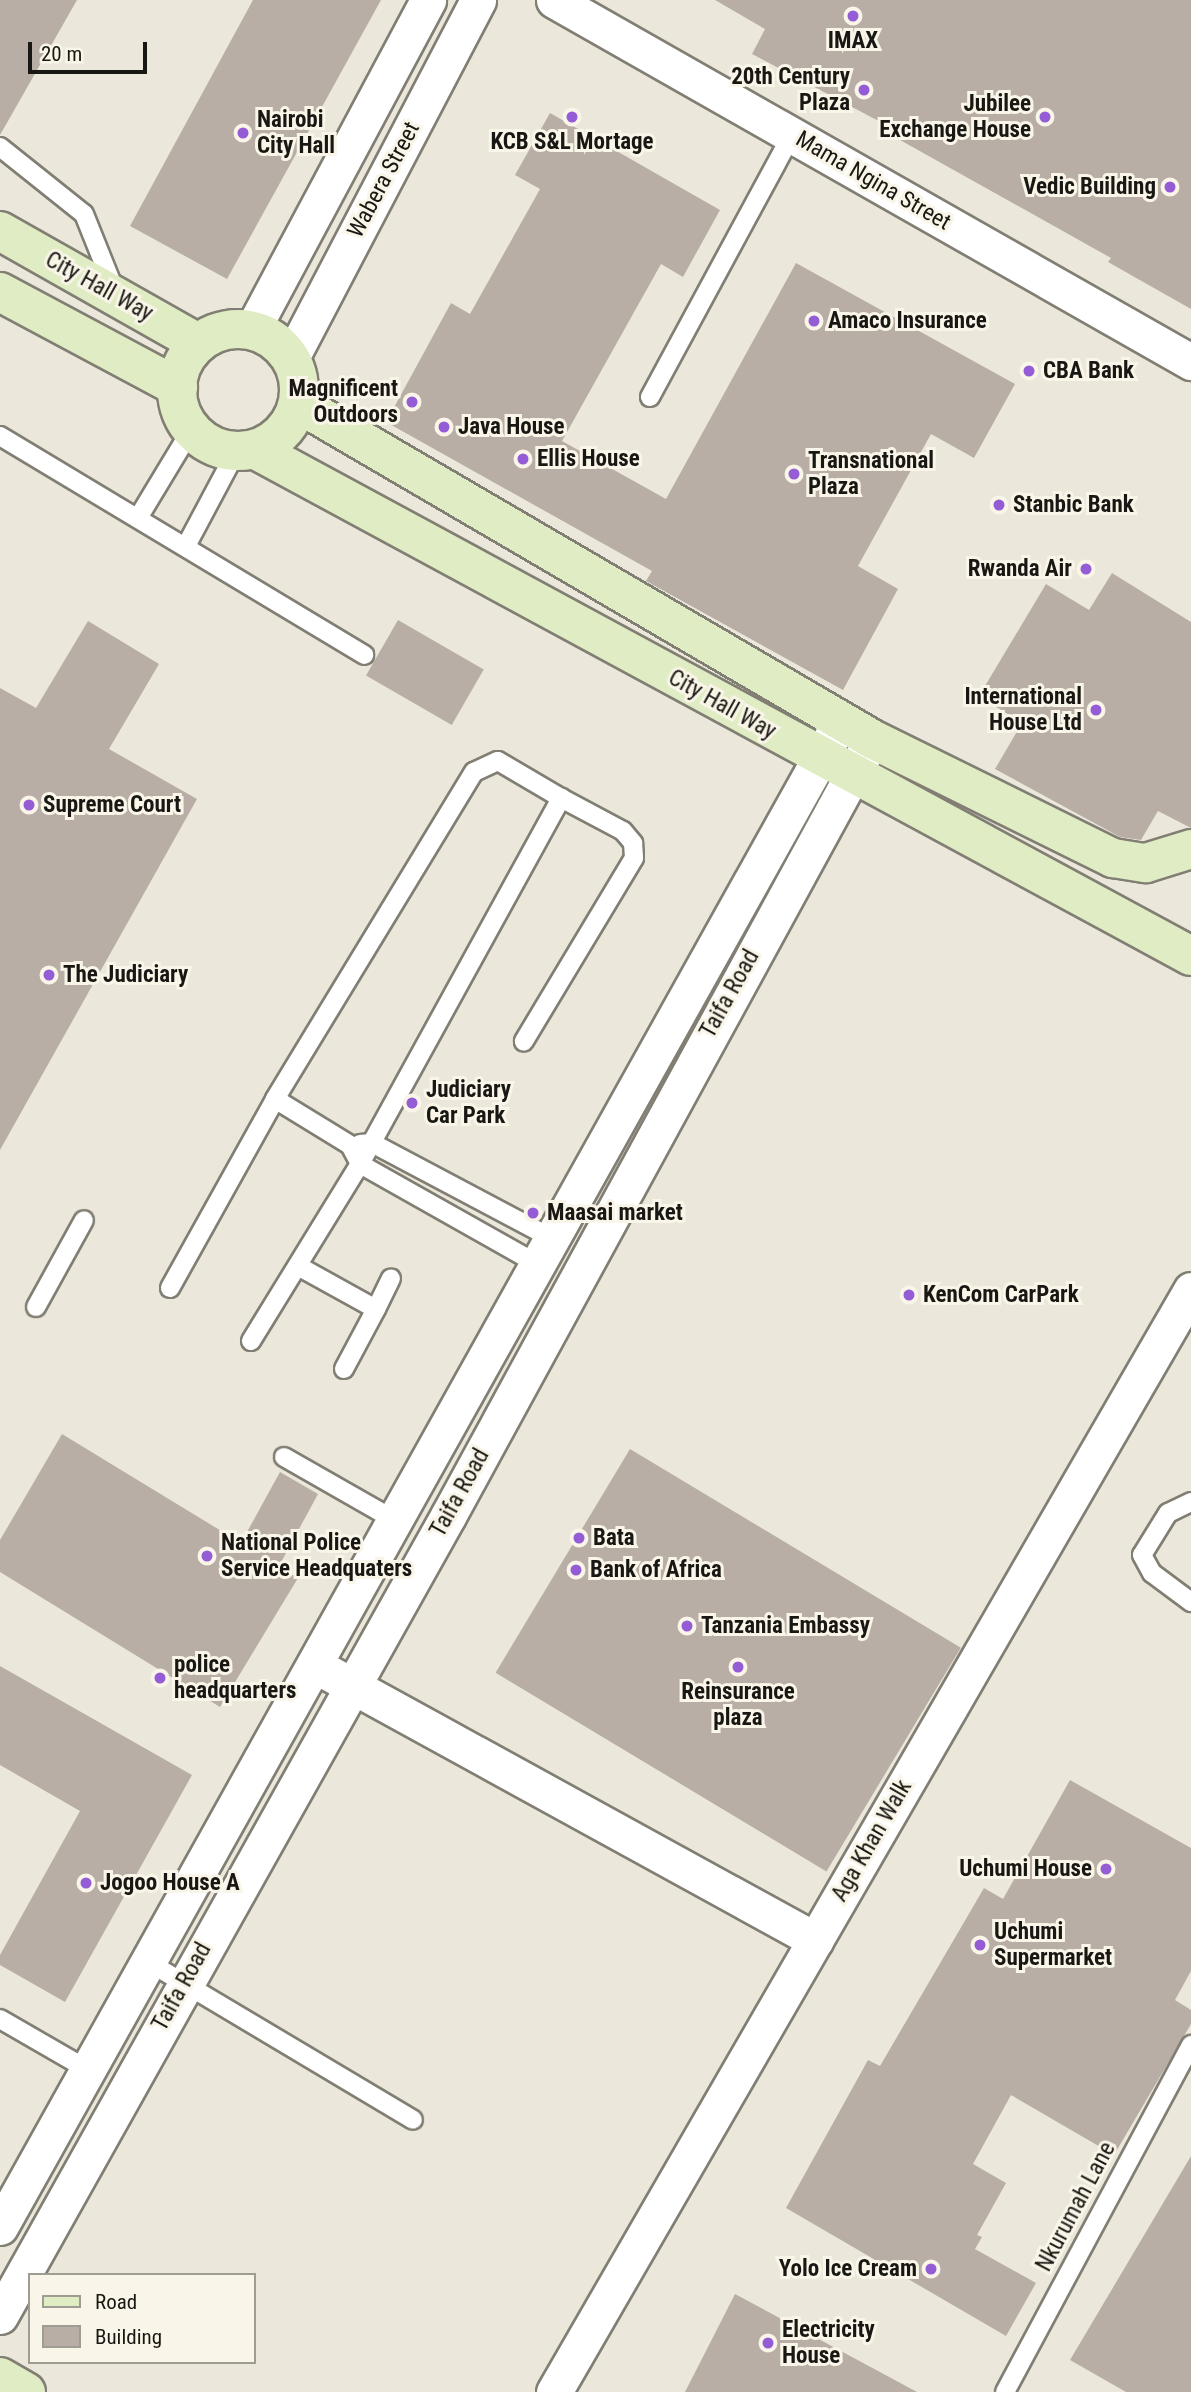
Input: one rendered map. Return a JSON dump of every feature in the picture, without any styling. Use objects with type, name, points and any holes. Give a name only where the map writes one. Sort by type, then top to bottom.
[{"type":"street","points":[[252,330],[428,0]]},
{"type":"street","name":"Wabera Street","points":[[290,360],[478,0]]},
{"type":"street","name":"Mama Ngina Street","points":[[554,0],[1191,362]]},
{"type":"street","name":"City Hall Way","points":[[0,231],[198,343]]},
{"type":"street","points":[[0,292],[178,387]]},
{"type":"street","points":[[252,330],[268,337],[290,360],[299,382],[299,404],[278,438],[246,451],[208,444],[191,430],[181,411],[178,387],[183,358],[198,343],[215,333],[252,330]]},
{"type":"street","name":"City Hall Way","points":[[299,404],[856,730],[1113,858],[1146,863],[1191,849]]},
{"type":"street","name":"City Hall Way","points":[[246,451],[1191,956]]},
{"type":"street","name":"Taifa Road","points":[[0,2316],[351,1684],[856,730]]},
{"type":"street","name":"Taifa Road","points":[[0,2227],[317,1666],[546,1252],[837,767]]},
{"type":"street","name":"Aga Khan Walk","points":[[554,2392],[1191,1290]]},
{"type":"street","points":[[317,1666],[815,1940]]},
{"type":"street","points":[[0,2377],[26,2392]]},
{"type":"lane","points":[[650,397],[792,134]]},
{"type":"lane","points":[[0,147],[84,214],[118,297]]},
{"type":"lane","points":[[138,518],[191,430]]},
{"type":"lane","points":[[0,436],[364,655]]},
{"type":"lane","points":[[186,546],[246,451]]},
{"type":"lane","points":[[170,1288],[275,1099],[474,772],[498,761],[624,831],[634,844],[634,858],[524,1041]]},
{"type":"lane","points":[[251,1341],[372,1143],[561,798]]},
{"type":"lane","points":[[275,1099],[350,1145],[360,1164],[546,1252]]},
{"type":"lane","points":[[350,1145],[372,1143],[546,1252]]},
{"type":"lane","points":[[36,1307],[85,1220]]},
{"type":"lane","points":[[298,1266],[376,1309]]},
{"type":"lane","points":[[344,1369],[391,1278]]},
{"type":"lane","points":[[284,1457],[396,1521]]},
{"type":"lane","points":[[1191,1502],[1168,1513],[1142,1555],[1152,1573],[1191,1602]]},
{"type":"lane","points":[[150,1962],[412,2120]]},
{"type":"lane","points":[[0,2019],[90,2070]]},
{"type":"lane","name":"Nkurumah Lane","points":[[1005,2392],[1191,2045]]},
{"type":"building","points":[[0,0],[77,0],[0,135]]},
{"type":"building","name":"Nairobi City Hall","points":[[253,0],[381,0],[227,279],[130,226]]},
{"type":"building","name":"Jubilee Exchange House","points":[[715,0],[1191,0],[1191,309],[1108,262],[1111,258],[900,140],[903,134],[752,54],[765,29]]},
{"type":"building","points":[[550,113],[720,210],[683,277],[661,264],[562,441],[666,499],[796,263],[1015,384],[974,458],[931,434],[858,566],[898,589],[843,690],[646,581],[652,571],[386,422],[451,303],[470,314],[540,189],[515,175]]},
{"type":"building","name":"International House Ltd","points":[[1112,573],[1191,622],[1191,828],[1158,811],[1141,840],[1120,837],[995,769],[1022,723],[979,696],[1046,584],[1089,610]]},
{"type":"building","points":[[398,620],[484,670],[452,725],[366,675]]},
{"type":"building","name":"The Judiciary","points":[[88,621],[159,664],[109,749],[197,799],[0,1150],[0,688],[36,708]]},
{"type":"building","name":"National Police Service Headquaters","points":[[62,1434],[241,1543],[280,1472],[318,1494],[279,1566],[298,1578],[220,1707],[0,1572],[0,1540]]},
{"type":"building","name":"Reinsurance plaza","points":[[630,1449],[961,1648],[826,1872],[496,1673]]},
{"type":"building","name":"Jogoo House A","points":[[0,1666],[192,1775],[65,2002],[0,1965],[0,1955],[80,1811],[0,1765]]},
{"type":"building","points":[[1070,1780],[1191,1848],[1191,1971],[1175,2000],[1191,2010],[1191,2024],[1114,2155],[1011,2095],[973,2164],[1006,2183],[977,2235],[982,2237],[975,2249],[1036,2283],[1006,2336],[786,2208],[868,2060],[880,2066],[984,1888],[1003,1899]]},
{"type":"building","points":[[1191,2156],[1191,2392],[1126,2392],[1070,2360]]},
{"type":"building","name":"Electricity House","points":[[735,2294],[917,2392],[685,2392]]},
{"type":"place","name":"IMAX","points":[[853,16]]},
{"type":"place","name":"20th Century Plaza","points":[[864,90]]},
{"type":"place","name":"KCB S&L Mortage","points":[[572,117]]},
{"type":"place","name":"Jubilee Exchange House","points":[[1045,117]]},
{"type":"place","name":"Nairobi City Hall","points":[[243,133]]},
{"type":"place","name":"Vedic Building","points":[[1170,187]]},
{"type":"place","name":"Amaco Insurance","points":[[814,321]]},
{"type":"place","name":"CBA Bank","points":[[1029,371]]},
{"type":"place","name":"Magnificent Outdoors","points":[[412,402]]},
{"type":"place","name":"Java House","points":[[444,427]]},
{"type":"place","name":"Ellis House","points":[[523,459]]},
{"type":"place","name":"Transnational Plaza","points":[[794,474]]},
{"type":"place","name":"Stanbic Bank","points":[[999,505]]},
{"type":"place","name":"Rwanda Air","points":[[1086,569]]},
{"type":"place","name":"International House Ltd","points":[[1096,710]]},
{"type":"place","name":"Supreme Court","points":[[29,805]]},
{"type":"place","name":"The Judiciary","points":[[49,975]]},
{"type":"place","name":"Judiciary Car Park","points":[[412,1103]]},
{"type":"place","name":"Maasai market","points":[[533,1213]]},
{"type":"place","name":"KenCom CarPark","points":[[909,1295]]},
{"type":"place","name":"Bata","points":[[579,1538]]},
{"type":"place","name":"National Police Service Headquaters","points":[[207,1556]]},
{"type":"place","name":"Bank of Africa","points":[[576,1570]]},
{"type":"place","name":"Tanzania Embassy","points":[[687,1626]]},
{"type":"place","name":"Reinsurance plaza","points":[[738,1667]]},
{"type":"place","name":"police headquarters","points":[[160,1678]]},
{"type":"place","name":"Uchumi House","points":[[1106,1869]]},
{"type":"place","name":"Jogoo House A","points":[[86,1883]]},
{"type":"place","name":"Uchumi Supermarket","points":[[980,1945]]},
{"type":"place","name":"Yolo Ice Cream","points":[[931,2269]]},
{"type":"place","name":"Electricity House","points":[[768,2343]]}]
